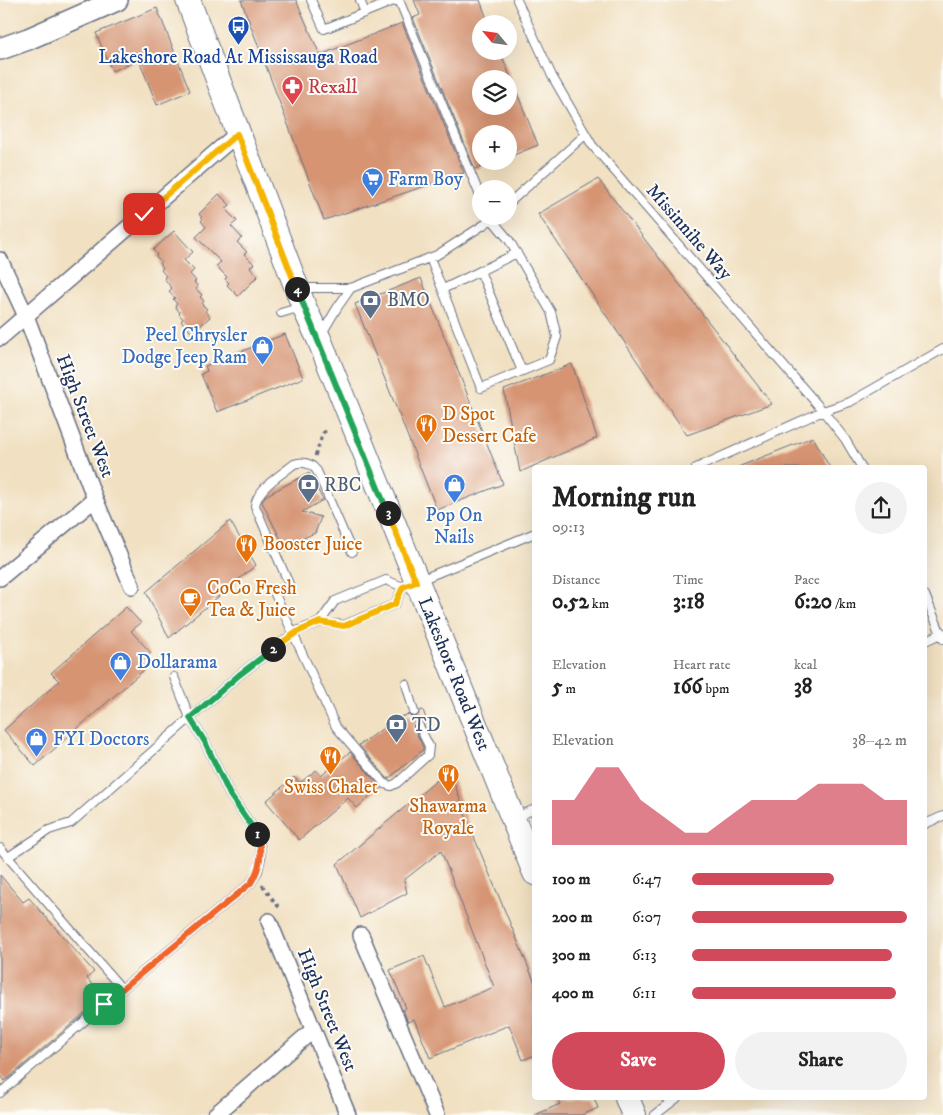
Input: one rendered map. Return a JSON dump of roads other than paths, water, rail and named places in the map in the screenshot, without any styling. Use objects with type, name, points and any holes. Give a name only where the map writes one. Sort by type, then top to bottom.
[{"type":"main road","points":[[0,50],[117,0]]},
{"type":"main road","name":"Lakeshore Road West","points":[[188,0],[237,134],[318,339],[410,585],[532,866]]},
{"type":"main road","points":[[628,1100],[634,1115]]},
{"type":"street","points":[[0,338],[237,134]]},
{"type":"street","name":"High Street West","points":[[0,260],[26,316],[95,499],[132,586]]},
{"type":"street","points":[[0,578],[95,499]]},
{"type":"street","name":"High Street West","points":[[269,921],[348,1115]]},
{"type":"street","points":[[361,935],[437,1115]]},
{"type":"street","points":[[214,1115],[313,1030]]},
{"type":"lane","points":[[311,0],[324,29],[398,0],[473,180]]},
{"type":"lane","points":[[360,0],[365,13]]},
{"type":"lane","name":"Missinnihe Way","points":[[517,0],[552,76],[586,135],[603,158],[822,411],[845,439],[860,465]]},
{"type":"lane","points":[[517,196],[586,135]]},
{"type":"lane","points":[[281,313],[300,297],[352,288],[430,258],[479,225]]},
{"type":"lane","points":[[430,258],[480,388],[549,360],[557,337],[551,312],[509,240],[497,225]]},
{"type":"lane","points":[[443,289],[516,253]]},
{"type":"lane","points":[[480,271],[522,371]]},
{"type":"lane","points":[[318,339],[352,288]]},
{"type":"lane","points":[[703,465],[822,411],[850,402],[943,349]]},
{"type":"lane","points":[[289,584],[256,511],[256,501],[261,492],[294,464],[304,463],[312,466],[317,471],[352,552]]},
{"type":"lane","points":[[320,622],[344,626],[395,604],[410,585],[532,534]]},
{"type":"lane","points":[[8,857],[49,830],[71,823],[239,675],[293,634],[320,622],[335,601],[386,580],[410,585]]},
{"type":"lane","points":[[274,592],[329,714],[341,735],[382,782],[388,786],[397,783],[428,755],[429,746],[420,726]]},
{"type":"lane","points":[[927,600],[942,635],[927,640]]},
{"type":"lane","points":[[0,1092],[251,883],[255,876],[261,858],[256,832],[230,795],[205,742],[190,718],[174,678]]},
{"type":"lane","points":[[406,684],[414,712]]},
{"type":"lane","points":[[512,818],[532,809]]},
{"type":"lane","points":[[927,823],[943,816]]},
{"type":"lane","points":[[0,848],[122,989]]},
{"type":"lane","points":[[655,1115],[674,1100]]},
{"type":"place","name":"Lakeshore Road At Mississauga Road","points":[[238,45]]},
{"type":"place","name":"Rexall","points":[[292,106]]},
{"type":"place","name":"Farm Boy","points":[[372,198]]},
{"type":"place","name":"BMO","points":[[371,319]]},
{"type":"place","name":"Peel Chrysler Dodge Jeep Ram","points":[[263,365]]},
{"type":"place","name":"D Spot Dessert Cafe","points":[[426,444]]},
{"type":"place","name":"Pop On Nails","points":[[454,503]]},
{"type":"place","name":"RBC","points":[[308,504]]},
{"type":"place","name":"Booster Juice","points":[[247,563]]},
{"type":"place","name":"CoCo Fresh Tea & Juice","points":[[191,618]]},
{"type":"place","name":"Dollarama","points":[[121,681]]},
{"type":"place","name":"TD","points":[[396,744]]},
{"type":"place","name":"FYI Doctors","points":[[37,758]]},
{"type":"place","name":"Swiss Chalet","points":[[331,775]]},
{"type":"place","name":"Shawarma Royale","points":[[448,794]]}]
